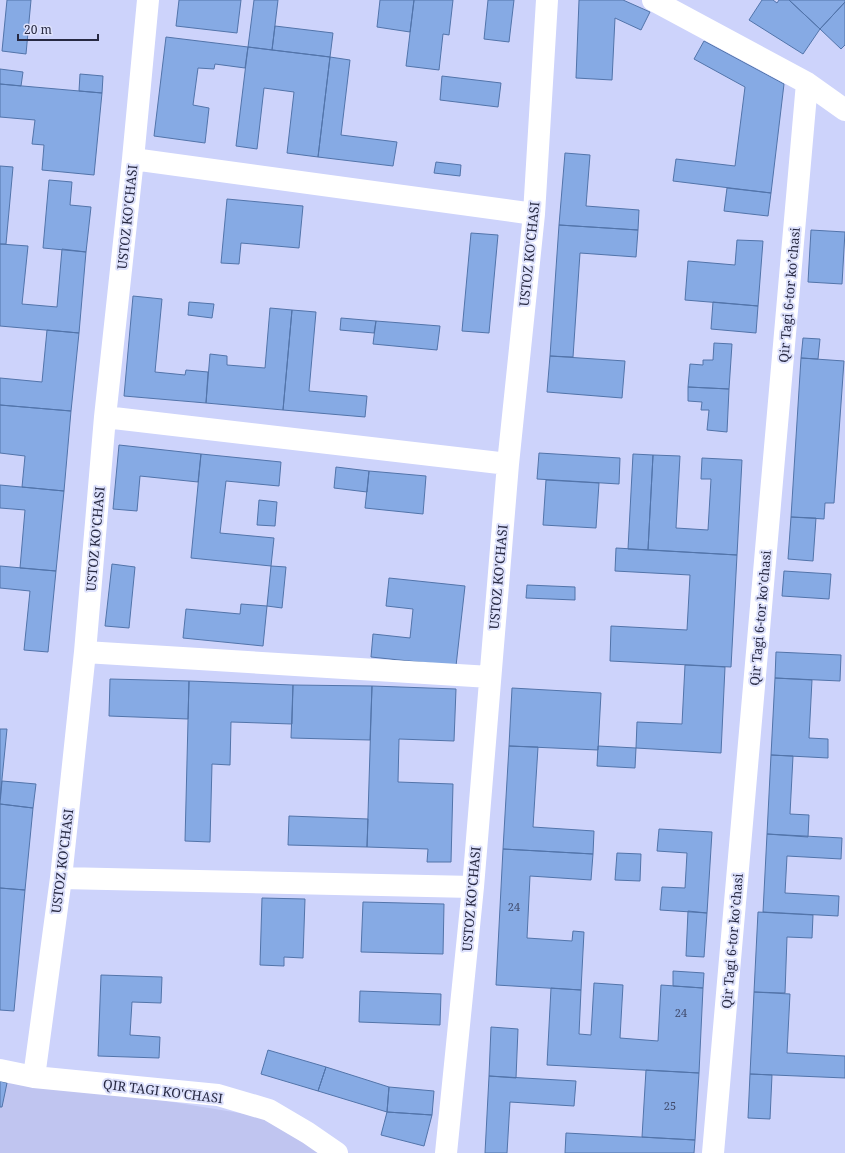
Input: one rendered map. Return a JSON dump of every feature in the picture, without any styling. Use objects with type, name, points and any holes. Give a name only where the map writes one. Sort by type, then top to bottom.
[{"type":"street","name":"USTOZ KO'CHASI","points":[[34,1077],[61,878],[85,652],[105,418],[133,159],[148,0]]},
{"type":"street","name":"USTOZ KO'CHASI","points":[[446,1153],[473,887],[508,464],[534,214],[548,0]]},
{"type":"street","points":[[654,0],[807,83],[845,110]]},
{"type":"street","name":"Qir Tagi 6-tor koʼchasi","points":[[713,1153],[807,83]]},
{"type":"street","points":[[133,159],[534,214]]},
{"type":"street","points":[[105,418],[508,464]]},
{"type":"street","points":[[85,652],[490,677]]},
{"type":"street","points":[[61,878],[473,887]]},
{"type":"street","name":"QIR TAGI KO'CHASI","points":[[0,1070],[34,1077],[218,1095],[269,1110],[308,1132],[337,1153]]},
{"type":"shaded area","points":[[0,1071],[39,1080],[263,1117],[320,1153],[0,1153]]},
{"type":"building","points":[[7,0],[31,0],[26,54],[2,51]]},
{"type":"building","points":[[179,0],[241,0],[237,33],[176,26]]},
{"type":"building","points":[[254,0],[278,0],[272,50],[248,47]]},
{"type":"building","points":[[380,0],[414,0],[410,32],[377,27]]},
{"type":"building","points":[[414,0],[453,0],[449,35],[443,34],[439,70],[406,66]]},
{"type":"building","points":[[488,0],[514,0],[509,42],[484,39]]},
{"type":"building","points":[[579,0],[623,0],[650,12],[641,30],[615,18],[612,80],[576,78]]},
{"type":"building","points":[[762,0],[773,0],[777,3],[779,0],[789,0],[820,29],[803,54],[749,20]]},
{"type":"building","points":[[789,0],[845,0],[845,2],[820,29]]},
{"type":"building","points":[[845,2],[845,45],[841,49],[820,29]]},
{"type":"building","points":[[275,26],[333,33],[330,57],[272,50]]},
{"type":"building","points":[[166,37],[248,47],[245,68],[215,64],[214,69],[198,68],[193,105],[209,108],[205,143],[154,136]]},
{"type":"building","points":[[704,41],[784,84],[771,193],[673,181],[676,159],[735,166],[745,87],[694,59]]},
{"type":"building","points":[[248,47],[330,57],[318,157],[287,153],[294,92],[264,88],[257,149],[236,146]]},
{"type":"building","points":[[330,57],[350,60],[341,135],[397,142],[393,166],[318,157]]},
{"type":"building","points":[[0,69],[23,72],[21,86],[0,84]]},
{"type":"building","points":[[80,74],[103,76],[102,93],[79,91]]},
{"type":"building","points":[[442,76],[501,83],[498,107],[440,100]]},
{"type":"building","points":[[0,84],[102,93],[94,175],[42,170],[44,145],[32,144],[35,120],[0,117]]},
{"type":"building","points":[[565,153],[590,155],[586,206],[639,210],[638,230],[559,225]]},
{"type":"building","points":[[436,162],[461,165],[460,176],[434,173]]},
{"type":"building","points":[[0,166],[13,167],[6,244],[0,244]]},
{"type":"building","points":[[49,180],[72,182],[70,205],[91,207],[86,252],[43,248]]},
{"type":"building","points":[[727,188],[771,193],[768,216],[724,211]]},
{"type":"building","points":[[227,199],[303,206],[299,248],[241,243],[239,264],[221,263]]},
{"type":"building","points":[[559,225],[638,230],[636,257],[580,253],[573,357],[550,356]]},
{"type":"building","points":[[811,230],[845,232],[842,284],[808,282]]},
{"type":"building","points":[[471,233],[498,235],[489,333],[462,331]]},
{"type":"building","points":[[737,240],[763,241],[758,306],[685,300],[688,261],[735,265]]},
{"type":"building","points":[[0,244],[28,246],[22,304],[57,307],[62,249],[86,252],[79,333],[0,326]]},
{"type":"building","points":[[133,296],[162,299],[155,372],[185,375],[186,370],[208,372],[206,403],[124,396]]},
{"type":"building","points":[[189,302],[214,304],[212,318],[188,315]]},
{"type":"building","points":[[713,302],[758,306],[756,333],[711,329]]},
{"type":"building","points":[[270,308],[292,310],[283,410],[206,403],[210,354],[227,356],[227,365],[265,368]]},
{"type":"building","points":[[292,310],[316,312],[309,391],[367,396],[365,417],[283,410]]},
{"type":"building","points":[[341,318],[376,321],[374,333],[340,330]]},
{"type":"building","points":[[376,321],[440,326],[437,350],[373,344]]},
{"type":"building","points":[[47,330],[79,333],[71,411],[0,405],[0,378],[42,382]]},
{"type":"building","points":[[803,338],[820,339],[818,359],[801,358]]},
{"type":"building","points":[[714,343],[732,344],[729,389],[688,387],[690,364],[703,365],[703,360],[713,360]]},
{"type":"building","points":[[550,356],[625,361],[622,398],[547,392]]},
{"type":"building","points":[[801,358],[844,361],[834,503],[825,503],[824,519],[791,517]]},
{"type":"building","points":[[688,387],[729,389],[727,432],[707,430],[709,410],[701,410],[702,402],[688,401]]},
{"type":"building","points":[[0,405],[71,411],[64,491],[22,487],[25,456],[0,453]]},
{"type":"building","points":[[119,445],[201,454],[198,482],[140,476],[137,511],[113,509]]},
{"type":"building","points":[[539,453],[620,458],[619,484],[537,479]]},
{"type":"building","points":[[201,454],[281,462],[279,486],[226,481],[220,533],[274,538],[271,566],[191,558]]},
{"type":"building","points":[[633,454],[653,455],[648,550],[628,549]]},
{"type":"building","points":[[653,455],[680,456],[676,528],[708,530],[711,479],[701,479],[702,458],[742,460],[737,555],[648,550]]},
{"type":"building","points":[[336,467],[369,471],[367,492],[334,488]]},
{"type":"building","points":[[369,471],[426,476],[423,514],[365,508]]},
{"type":"building","points":[[546,480],[599,483],[596,528],[543,525]]},
{"type":"building","points":[[0,485],[64,491],[56,571],[20,568],[25,510],[0,508]]},
{"type":"building","points":[[259,500],[277,502],[275,526],[257,525]]},
{"type":"building","points":[[791,517],[816,518],[813,561],[788,559]]},
{"type":"building","points":[[616,548],[737,555],[731,667],[610,661],[611,626],[687,630],[690,575],[615,571]]},
{"type":"building","points":[[112,564],[135,567],[129,628],[105,626]]},
{"type":"building","points":[[0,566],[56,571],[48,652],[24,650],[30,591],[0,588]]},
{"type":"building","points":[[271,566],[286,567],[282,608],[267,606]]},
{"type":"building","points":[[784,571],[831,574],[829,599],[782,596]]},
{"type":"building","points":[[389,578],[465,586],[456,666],[371,657],[373,634],[410,638],[413,609],[386,606]]},
{"type":"building","points":[[527,585],[575,587],[575,600],[526,598]]},
{"type":"building","points":[[241,604],[267,606],[263,646],[183,638],[186,609],[240,614]]},
{"type":"building","points":[[776,652],[841,655],[840,681],[775,678]]},
{"type":"building","points":[[685,665],[725,667],[721,753],[636,748],[637,722],[682,724]]},
{"type":"building","points":[[775,678],[812,680],[809,738],[828,739],[828,758],[771,755]]},
{"type":"building","points":[[110,679],[189,681],[188,719],[109,716]]},
{"type":"building","points":[[189,681],[293,685],[292,724],[231,722],[230,765],[212,764],[210,842],[185,841]]},
{"type":"building","points":[[293,685],[372,686],[370,740],[291,738]]},
{"type":"building","points":[[372,686],[456,689],[454,741],[399,739],[398,782],[453,784],[451,862],[427,862],[428,849],[367,847]]},
{"type":"building","points":[[512,688],[601,693],[598,750],[509,746]]},
{"type":"building","points":[[0,729],[7,729],[0,799]]},
{"type":"building","points":[[509,746],[538,747],[533,827],[594,831],[593,854],[503,849]]},
{"type":"building","points":[[598,746],[636,748],[635,768],[597,766]]},
{"type":"building","points":[[771,755],[793,756],[790,814],[809,815],[808,837],[767,834]]},
{"type":"building","points":[[2,781],[36,784],[33,808],[0,804]]},
{"type":"building","points":[[0,804],[33,808],[25,890],[0,888]]},
{"type":"building","points":[[289,816],[368,819],[367,847],[288,845]]},
{"type":"building","points":[[659,829],[712,832],[707,913],[660,910],[662,887],[685,888],[687,853],[657,851]]},
{"type":"building","points":[[767,834],[842,838],[841,859],[787,856],[785,893],[839,896],[838,916],[763,912]]},
{"type":"building","points":[[503,849],[593,854],[591,880],[530,876],[527,938],[572,941],[573,931],[584,932],[581,990],[496,985]]},
{"type":"building","points":[[617,853],[641,854],[640,881],[615,880]]},
{"type":"building","points":[[0,888],[25,890],[14,1011],[0,1010]]},
{"type":"building","points":[[262,898],[305,899],[303,958],[284,957],[284,966],[260,965]]},
{"type":"building","points":[[363,902],[444,904],[443,954],[361,952]]},
{"type":"building","points":[[688,911],[707,913],[704,957],[686,956]]},
{"type":"building","points":[[758,912],[813,915],[812,938],[787,937],[785,993],[754,992]]},
{"type":"building","points":[[673,971],[704,973],[703,988],[673,986]]},
{"type":"building","points":[[101,975],[162,977],[161,1003],[132,1002],[130,1035],[160,1037],[159,1058],[98,1056]]},
{"type":"building","points":[[594,983],[623,985],[620,1038],[658,1041],[661,985],[703,988],[699,1073],[547,1065],[551,988],[581,990],[579,1034],[591,1035]]},
{"type":"building","points":[[360,991],[441,994],[440,1025],[359,1022]]},
{"type":"building","points":[[754,992],[790,994],[787,1053],[845,1056],[845,1078],[750,1074]]},
{"type":"building","points":[[491,1027],[518,1029],[516,1078],[489,1076]]},
{"type":"building","points":[[268,1050],[326,1067],[318,1091],[261,1074]]},
{"type":"building","points":[[326,1067],[389,1087],[387,1112],[318,1091]]},
{"type":"building","points":[[646,1070],[699,1073],[695,1140],[642,1137]]},
{"type":"building","points":[[750,1074],[772,1075],[770,1119],[748,1118]]},
{"type":"building","points":[[489,1076],[576,1081],[574,1106],[510,1102],[507,1153],[485,1153]]},
{"type":"building","points":[[0,1081],[7,1083],[2,1107],[0,1107]]},
{"type":"building","points":[[389,1087],[434,1091],[432,1115],[387,1112]]},
{"type":"building","points":[[387,1112],[432,1115],[424,1146],[381,1135]]},
{"type":"building","points":[[566,1133],[695,1140],[694,1153],[565,1153]]}]
